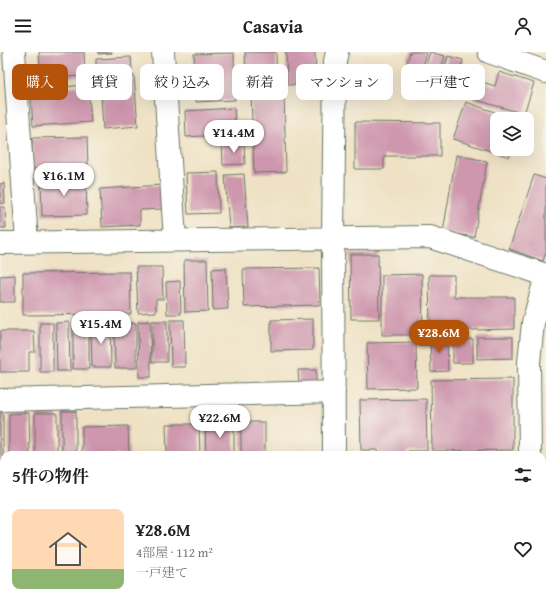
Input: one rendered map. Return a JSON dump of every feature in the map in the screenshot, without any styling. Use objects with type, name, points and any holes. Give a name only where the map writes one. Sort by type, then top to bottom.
[{"type":"street","points":[[14,52],[27,242]]},
{"type":"street","points":[[163,52],[175,240]]},
{"type":"street","points":[[334,451],[333,239],[335,61],[337,52]]},
{"type":"street","points":[[489,52],[546,72]]},
{"type":"street","points":[[528,52],[546,59]]},
{"type":"street","points":[[0,243],[430,237],[546,275],[534,323],[529,362],[530,451]]},
{"type":"street","points":[[0,400],[334,392]]},
{"type":"building","points":[[39,52],[84,52],[84,64],[76,64],[76,76],[68,77],[68,64],[40,64]]},
{"type":"building","points":[[98,52],[112,52],[112,53],[98,54]]},
{"type":"building","points":[[245,52],[276,52],[276,64],[245,64]]},
{"type":"building","points":[[286,52],[315,52],[315,64],[296,64],[296,85],[288,85],[288,64],[286,64]]},
{"type":"building","points":[[410,52],[427,52],[424,64],[407,64]]},
{"type":"building","points":[[430,52],[445,56],[443,64],[427,64]]},
{"type":"building","points":[[234,53],[234,64],[232,64],[232,100],[235,100],[196,102],[196,100],[224,100],[224,64],[194,64],[194,54]]},
{"type":"building","points":[[448,56],[463,60],[462,64],[446,64]]},
{"type":"building","points":[[131,57],[132,64],[96,64],[96,59]]},
{"type":"building","points":[[499,72],[534,83],[525,112],[517,112],[476,100],[485,100],[485,83],[495,86]]},
{"type":"building","points":[[132,75],[134,75],[138,126],[103,129],[101,100],[132,100]]},
{"type":"building","points":[[68,86],[76,86],[76,100],[89,100],[91,122],[33,126],[31,100],[68,100]]},
{"type":"building","points":[[251,100],[284,100],[286,172],[254,173]]},
{"type":"building","points":[[466,102],[495,112],[490,112],[490,151],[453,139]]},
{"type":"building","points":[[234,108],[236,134],[186,137],[185,111]]},
{"type":"building","points":[[355,122],[440,123],[440,156],[384,156],[384,169],[355,169]]},
{"type":"building","points":[[87,137],[88,168],[33,169],[32,138]]},
{"type":"building","points":[[244,142],[245,164],[223,165],[222,143]]},
{"type":"building","points":[[456,155],[487,161],[474,237],[443,232]]},
{"type":"building","points":[[218,172],[219,213],[188,214],[186,173]]},
{"type":"building","points":[[244,174],[248,227],[229,228],[225,175]]},
{"type":"building","points":[[534,175],[546,179],[546,252],[543,261],[509,249]]},
{"type":"building","points":[[86,178],[87,215],[42,216],[41,179]]},
{"type":"building","points":[[4,183],[5,203],[0,204],[0,184]]},
{"type":"building","points":[[162,185],[163,209],[140,210],[140,225],[102,227],[100,189]]},
{"type":"building","points":[[0,207],[5,207],[6,228],[0,228]]},
{"type":"building","points":[[350,254],[378,254],[379,319],[351,319]]},
{"type":"building","points":[[184,260],[207,260],[208,311],[185,312]]},
{"type":"building","points":[[136,267],[162,267],[163,299],[156,299],[156,312],[138,313]]},
{"type":"building","points":[[226,268],[228,309],[213,310],[212,269]]},
{"type":"building","points":[[319,268],[320,305],[244,307],[243,269]]},
{"type":"building","points":[[130,272],[131,314],[23,315],[23,273]]},
{"type":"building","points":[[422,274],[423,335],[382,335],[382,275]]},
{"type":"building","points":[[15,275],[15,302],[0,302],[0,276]]},
{"type":"building","points":[[429,275],[454,275],[454,297],[514,297],[514,329],[430,331]]},
{"type":"building","points":[[180,281],[181,314],[167,314],[166,282]]},
{"type":"building","points":[[313,319],[313,350],[271,351],[271,320]]},
{"type":"building","points":[[170,320],[184,320],[185,367],[171,367]]},
{"type":"building","points":[[150,321],[151,377],[139,377],[138,322]]},
{"type":"building","points":[[152,321],[167,321],[167,362],[152,362]]},
{"type":"building","points":[[69,322],[70,371],[57,371],[56,323]]},
{"type":"building","points":[[89,322],[89,369],[73,369],[73,323]]},
{"type":"building","points":[[40,323],[53,323],[53,372],[40,372]]},
{"type":"building","points":[[91,323],[110,323],[111,367],[92,367]]},
{"type":"building","points":[[114,323],[136,323],[136,368],[115,368]]},
{"type":"building","points":[[0,331],[34,331],[35,352],[29,352],[29,372],[0,372]]},
{"type":"building","points":[[447,337],[448,371],[431,372],[430,338]]},
{"type":"building","points":[[477,337],[513,337],[513,358],[477,359]]},
{"type":"building","points":[[453,339],[473,339],[473,363],[453,363]]},
{"type":"building","points":[[416,342],[417,388],[368,389],[367,343]]},
{"type":"building","points":[[298,370],[316,370],[316,383],[299,383]]},
{"type":"building","points":[[513,379],[513,450],[432,451],[431,380]]},
{"type":"building","points":[[426,399],[427,451],[361,450],[360,400]]},
{"type":"building","points":[[62,411],[76,411],[76,451],[62,451]]},
{"type":"building","points":[[0,413],[3,413],[3,451],[0,451]]},
{"type":"building","points":[[29,413],[30,451],[9,451],[9,414]]},
{"type":"building","points":[[35,413],[57,413],[57,451],[35,451]]},
{"type":"building","points":[[241,422],[265,422],[265,451],[241,451]]},
{"type":"building","points":[[234,423],[234,451],[206,451],[205,424]]},
{"type":"building","points":[[166,424],[199,424],[200,451],[167,451]]},
{"type":"building","points":[[128,426],[129,451],[82,451],[82,427]]}]
